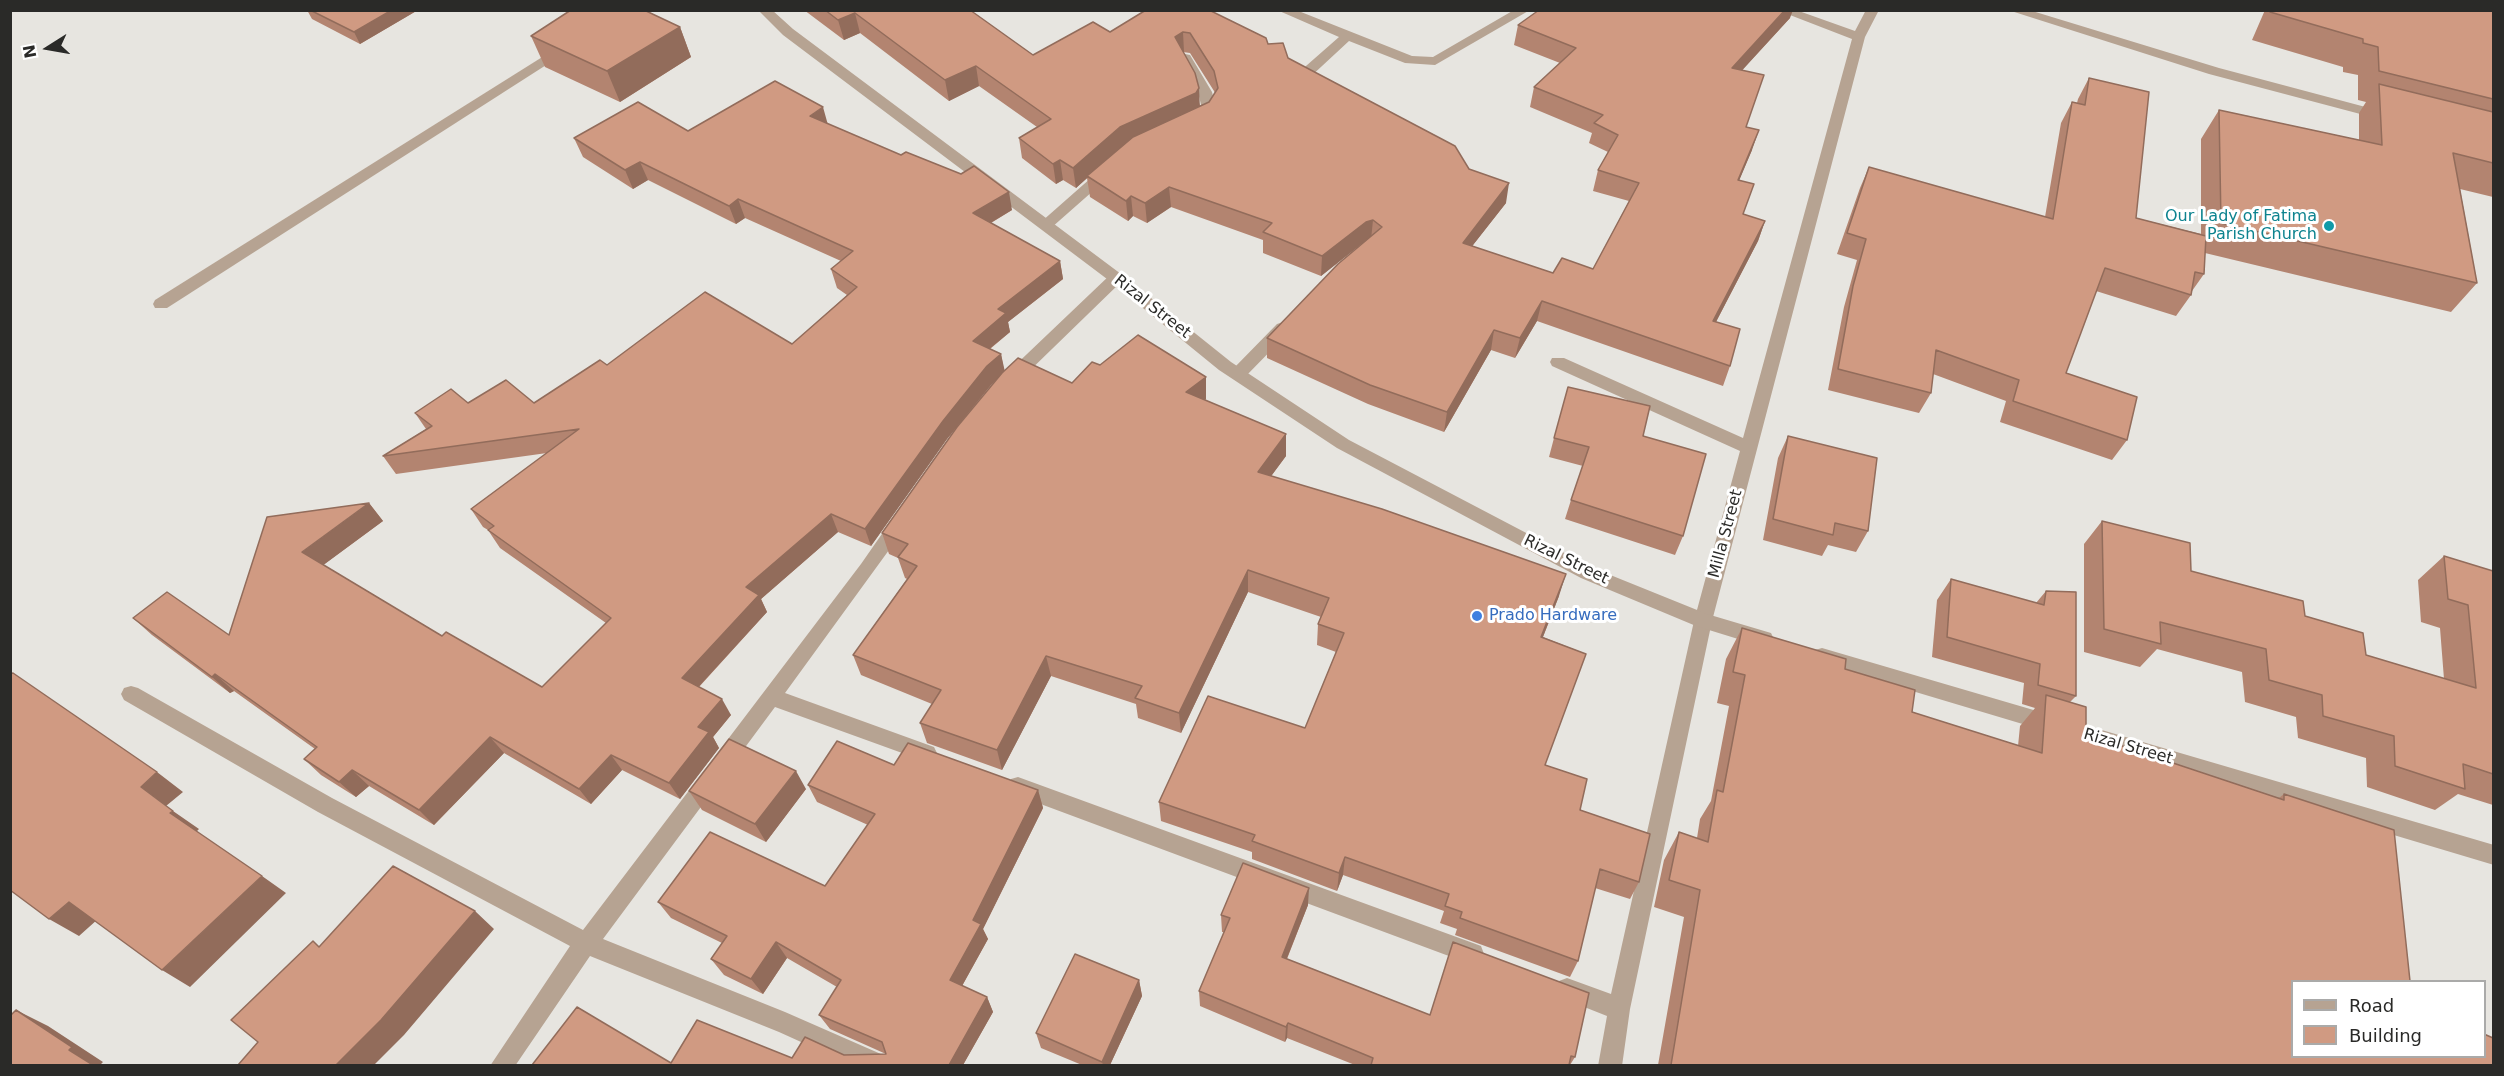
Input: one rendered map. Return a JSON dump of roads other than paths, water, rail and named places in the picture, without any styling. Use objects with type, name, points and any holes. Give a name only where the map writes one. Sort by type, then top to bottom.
[{"type":"street","name":"Rizal Street","points":[[764,10],[788,32],[1116,278],[1238,374],[1343,444],[1587,573],[1703,621],[1783,645]]},
{"type":"street","points":[[1283,10],[1410,60],[1435,61],[1524,10]]},
{"type":"street","points":[[1783,10],[1859,38]]},
{"type":"street","name":"Milla Street","points":[[1610,1065],[1619,1009],[1703,621],[1859,38],[1873,10]]},
{"type":"street","points":[[2014,10],[2214,71],[2395,118]]},
{"type":"street","points":[[1303,76],[1347,36]]},
{"type":"street","points":[[161,304],[575,40]]},
{"type":"street","points":[[1185,58],[1205,92],[1209,109],[1203,118],[1186,126]]},
{"type":"street","points":[[1046,225],[1113,165]]},
{"type":"street","points":[[999,390],[1116,278]]},
{"type":"street","points":[[1238,374],[1292,318]]},
{"type":"street","points":[[1558,362],[1749,448]]},
{"type":"street","points":[[501,1065],[586,943],[867,569],[910,506]]},
{"type":"street","name":"Rizal Street","points":[[1806,652],[2493,855]]},
{"type":"street","points":[[131,694],[325,805],[586,943],[785,1023],[882,1065]]},
{"type":"street","points":[[771,697],[947,761]]},
{"type":"street","points":[[1003,781],[1487,959]]},
{"type":"street","points":[[1553,984],[1619,1009]]},
{"type":"place","name":"Our Lady of Fatima Parish Church","points":[[2329,226]]},
{"type":"place","name":"Prado Hardware","points":[[1477,616]]}]
